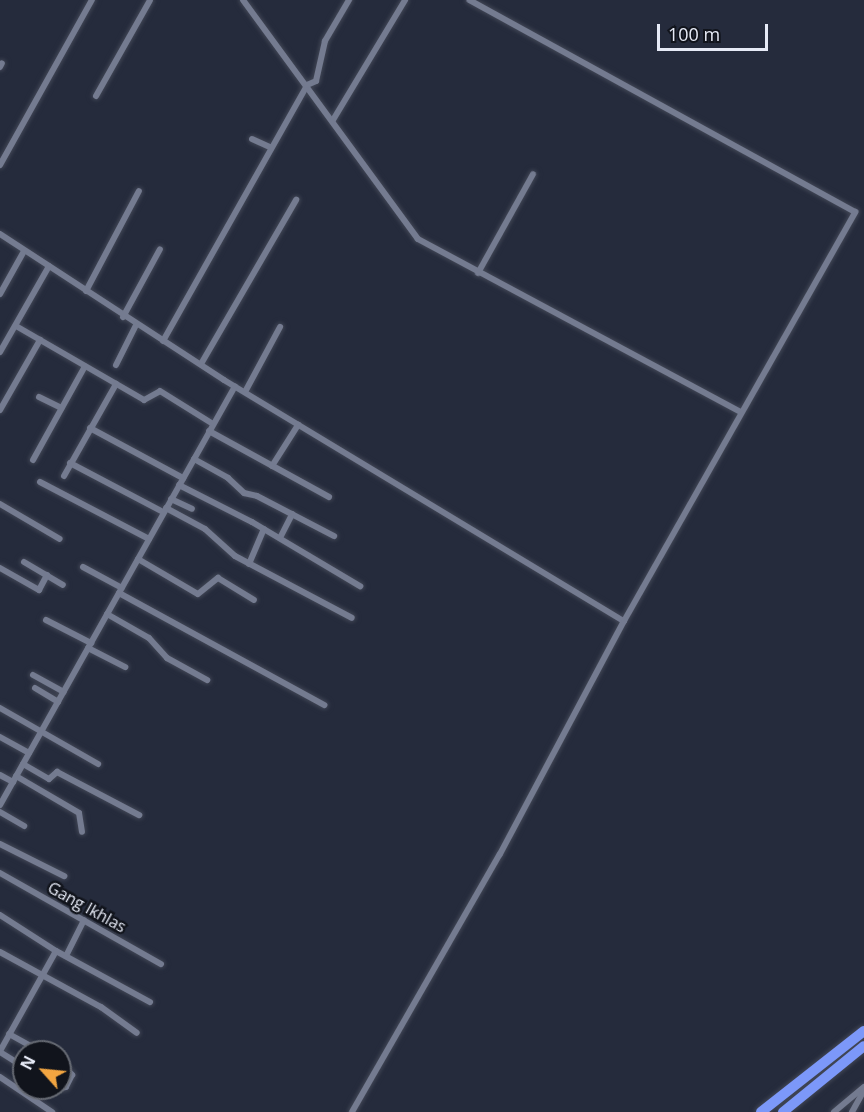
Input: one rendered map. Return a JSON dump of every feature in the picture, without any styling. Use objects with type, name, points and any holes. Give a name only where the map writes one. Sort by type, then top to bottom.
[{"type":"highway","points":[[761,1112],[864,1031]]},
{"type":"highway","points":[[783,1112],[864,1046]]},
{"type":"street","points":[[0,165],[92,0]]},
{"type":"street","points":[[96,96],[150,0]]},
{"type":"street","points":[[243,0],[418,239],[740,412]]},
{"type":"street","points":[[163,341],[270,147],[307,85],[316,81],[325,41],[349,0]]},
{"type":"street","points":[[333,120],[405,0]]},
{"type":"street","points":[[352,1112],[500,854],[624,621],[855,212],[469,0]]},
{"type":"street","points":[[252,140],[270,147]]},
{"type":"street","points":[[0,146],[8,151]]},
{"type":"street","points":[[478,273],[533,174]]},
{"type":"street","points":[[86,291],[139,191]]},
{"type":"street","points":[[201,364],[296,200]]},
{"type":"street","points":[[0,234],[123,317],[234,386],[624,621]]},
{"type":"street","points":[[123,317],[160,249]]},
{"type":"street","points":[[0,294],[24,250]]},
{"type":"street","points":[[0,352],[50,266]]},
{"type":"street","points":[[117,365],[136,325]]},
{"type":"street","points":[[15,326],[144,400],[160,391],[213,424]]},
{"type":"street","points":[[245,392],[280,327]]},
{"type":"street","points":[[0,410],[40,340]]},
{"type":"street","points":[[33,460],[85,366]]},
{"type":"street","points":[[64,476],[116,384]]},
{"type":"street","points":[[0,805],[234,386]]},
{"type":"street","points":[[39,397],[62,408]]},
{"type":"street","points":[[272,466],[298,425]]},
{"type":"street","points":[[90,428],[183,478]]},
{"type":"street","points":[[209,431],[329,497]]},
{"type":"street","points":[[194,459],[228,478],[244,493],[334,536]]},
{"type":"street","points":[[70,463],[206,529],[249,564],[352,618]]},
{"type":"street","points":[[40,482],[149,539]]},
{"type":"street","points":[[179,485],[264,529],[360,586]]},
{"type":"street","points":[[171,499],[192,509]]},
{"type":"street","points":[[0,504],[60,538]]},
{"type":"street","points":[[280,538],[292,514]]},
{"type":"street","points":[[249,564],[264,529]]},
{"type":"street","points":[[138,559],[198,594],[218,578],[254,600]]},
{"type":"street","points":[[24,562],[63,585]]},
{"type":"street","points":[[83,567],[324,705]]},
{"type":"street","points":[[0,568],[39,590],[47,576]]},
{"type":"street","points":[[107,614],[149,638],[167,658],[207,680]]},
{"type":"street","points":[[46,620],[125,667]]},
{"type":"street","points":[[33,675],[64,692]]},
{"type":"street","points":[[35,688],[58,702]]},
{"type":"street","points":[[0,708],[98,764]]},
{"type":"street","points":[[0,737],[29,753]]},
{"type":"street","points":[[23,764],[50,779],[57,772],[139,814]]},
{"type":"street","points":[[0,775],[15,779],[79,813],[82,832]]},
{"type":"street","points":[[0,812],[24,826]]},
{"type":"street","points":[[0,844],[64,876]]},
{"type":"street","name":"Gang Ikhlas","points":[[0,873],[161,964]]},
{"type":"street","points":[[0,915],[56,951],[150,1002]]},
{"type":"street","points":[[66,956],[84,920]]},
{"type":"street","points":[[0,1051],[2,1043],[56,951]]},
{"type":"street","points":[[0,952],[101,1007],[137,1033]]},
{"type":"street","points":[[9,1034],[20,1040]]},
{"type":"street","points":[[0,1077],[52,1112]]},
{"type":"street","points":[[838,1110],[864,1088]]},
{"type":"street","points":[[852,1112],[864,1088]]}]
